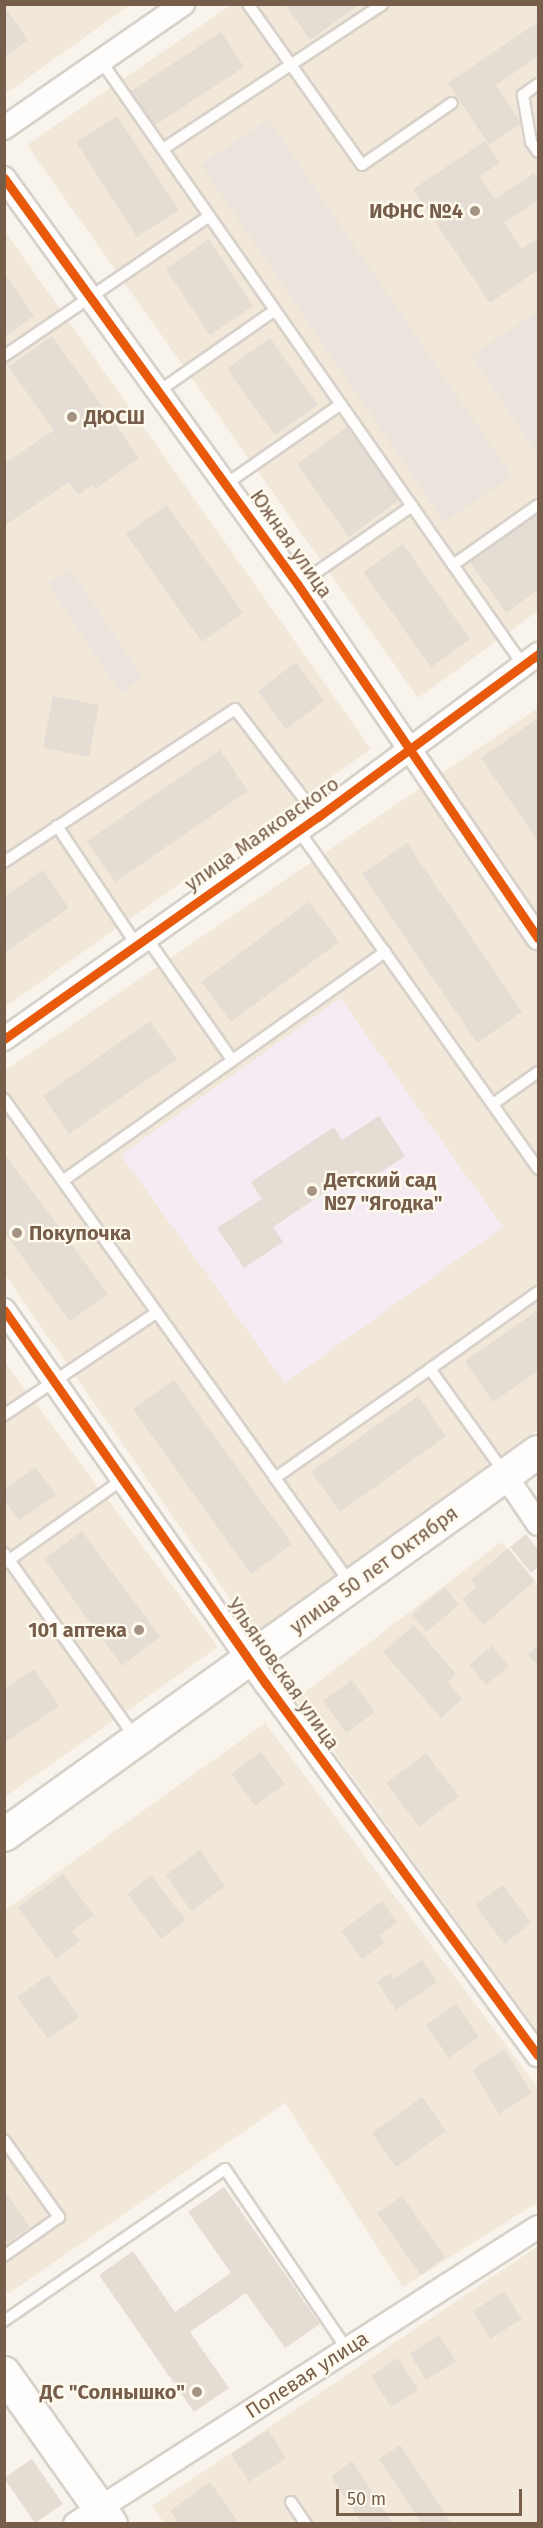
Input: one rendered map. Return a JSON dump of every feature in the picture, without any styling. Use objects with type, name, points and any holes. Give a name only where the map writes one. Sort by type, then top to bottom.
[{"type":"main road","name":"улица 50 лет Октября","points":[[4,1834],[353,1587],[538,1452]]},
{"type":"main road","points":[[4,2373],[106,2515]]},
{"type":"street","points":[[4,128],[183,4]]},
{"type":"street","name":"Южная улица","points":[[4,177],[298,585],[412,747],[538,935]]},
{"type":"street","name":"улица Маяковского","points":[[4,1039],[299,831],[531,660]]},
{"type":"street","name":"Ульяновская улица","points":[[4,1310],[250,1659],[538,2055]]},
{"type":"street","points":[[506,1475],[538,1524]]},
{"type":"street","name":"Полевая улица","points":[[75,2523],[106,2515],[347,2349],[538,2227]]},
{"type":"lane","points":[[248,4],[362,165],[452,104]]},
{"type":"lane","points":[[163,150],[292,67],[383,4]]},
{"type":"lane","points":[[101,61],[453,565],[531,660]]},
{"type":"lane","points":[[538,84],[523,95],[531,142],[538,152]]},
{"type":"lane","points":[[4,356],[209,216]]},
{"type":"lane","points":[[159,391],[275,310]]},
{"type":"lane","points":[[226,484],[341,404]]},
{"type":"lane","points":[[453,565],[538,505]]},
{"type":"lane","points":[[298,585],[412,506]]},
{"type":"lane","points":[[4,862],[236,709],[318,817]]},
{"type":"lane","points":[[57,826],[232,1060]]},
{"type":"lane","points":[[299,831],[538,1169]]},
{"type":"lane","points":[[64,1180],[385,952]]},
{"type":"lane","points":[[493,1104],[538,1072]]},
{"type":"lane","points":[[4,1099],[353,1587]]},
{"type":"lane","points":[[275,1478],[538,1292]]},
{"type":"lane","points":[[4,1415],[54,1379],[157,1312]]},
{"type":"lane","points":[[430,1369],[506,1475]]},
{"type":"lane","points":[[123,1479],[6,1558],[137,1740]]},
{"type":"lane","points":[[4,2140],[59,2217],[4,2256]]},
{"type":"lane","points":[[4,2321],[225,2169],[347,2349]]},
{"type":"lane","points":[[291,2502],[306,2523]]},
{"type":"shaded area","points":[[5,5],[130,5],[5,94]]},
{"type":"shaded area","points":[[231,5],[538,5],[538,611],[418,698],[27,145]]},
{"type":"shaded area","points":[[268,119],[512,476],[444,522],[201,165]]},
{"type":"shaded area","points":[[4,230],[371,749],[5,1007],[4,1007]]},
{"type":"shaded area","points":[[538,311],[538,451],[536,453],[471,356]]},
{"type":"shaded area","points":[[70,568],[143,678],[121,693],[48,584]]},
{"type":"shaded area","points":[[538,708],[538,1430],[254,1633],[5,1275],[4,1071]]},
{"type":"shaded area","name":"Детский сад №7 \"Ягодка\"","points":[[340,998],[503,1227],[285,1383],[121,1155]]},
{"type":"shaded area","points":[[4,1361],[218,1647],[5,1797],[4,1797]]},
{"type":"shaded area","points":[[501,1542],[538,1585],[538,2032],[296,1699]]},
{"type":"shaded area","points":[[265,1723],[538,2088],[538,2202],[403,2287],[285,2103],[8,2294],[4,2289],[4,1911]]},
{"type":"shaded area","points":[[538,2246],[538,2523],[165,2524],[152,2506]]},
{"type":"building","points":[[285,4],[360,4],[310,40]]},
{"type":"building","points":[[6,9],[28,40],[4,57],[4,11]]},
{"type":"building","points":[[538,22],[538,56],[496,85],[521,123],[489,145],[448,83]]},
{"type":"building","points":[[221,32],[244,67],[154,126],[131,91]]},
{"type":"building","points":[[117,116],[179,210],[137,237],[76,142]]},
{"type":"building","name":"ИФНС №4","points":[[485,141],[500,163],[479,176],[495,199],[534,173],[538,180],[538,200],[504,223],[522,249],[538,238],[538,270],[490,303],[413,189]]},
{"type":"building","points":[[209,239],[253,306],[210,335],[166,269]]},
{"type":"building","points":[[4,273],[34,316],[4,337]]},
{"type":"building","points":[[52,336],[139,458],[95,489],[92,485],[78,495],[69,482],[4,526],[4,464],[54,430],[8,367]]},
{"type":"building","points":[[270,338],[318,405],[275,435],[227,369]]},
{"type":"building","points":[[347,427],[399,500],[349,537],[297,464]]},
{"type":"building","points":[[167,505],[243,613],[202,642],[126,534]]},
{"type":"building","points":[[538,512],[538,590],[506,613],[469,561]]},
{"type":"building","points":[[403,544],[470,639],[431,667],[363,572]]},
{"type":"building","points":[[296,662],[324,701],[286,729],[258,691]]},
{"type":"building","points":[[53,696],[99,705],[89,757],[43,748]]},
{"type":"building","points":[[538,718],[538,841],[481,758]]},
{"type":"building","points":[[220,750],[248,791],[115,882],[87,841]]},
{"type":"building","points":[[407,843],[522,1012],[477,1043],[362,874]]},
{"type":"building","points":[[43,870],[69,908],[4,953],[4,897]]},
{"type":"building","points":[[309,902],[339,942],[231,1022],[201,982]]},
{"type":"building","points":[[150,1021],[177,1059],[69,1134],[43,1096]]},
{"type":"building","points":[[379,1116],[405,1156],[366,1182],[358,1170],[273,1227],[283,1242],[244,1268],[217,1228],[262,1199],[251,1182],[334,1127],[342,1140]]},
{"type":"building","points":[[4,1153],[108,1294],[70,1321],[4,1232]]},
{"type":"building","points":[[538,1310],[538,1371],[493,1402],[465,1361]]},
{"type":"building","points":[[174,1380],[292,1544],[251,1574],[133,1409]]},
{"type":"building","points":[[418,1396],[446,1436],[340,1512],[311,1472]]},
{"type":"building","points":[[36,1467],[56,1495],[19,1520],[4,1499],[4,1489]]},
{"type":"building","points":[[82,1531],[160,1637],[122,1666],[44,1559]]},
{"type":"building","points":[[526,1534],[538,1550],[538,1567],[531,1573],[510,1547]]},
{"type":"building","points":[[508,1548],[535,1581],[483,1625],[462,1599],[477,1587],[471,1580]]},
{"type":"building","points":[[445,1587],[459,1605],[426,1632],[412,1614]]},
{"type":"building","points":[[414,1625],[456,1674],[448,1682],[462,1699],[441,1718],[383,1652]]},
{"type":"building","points":[[538,1645],[538,1666],[528,1654]]},
{"type":"building","points":[[492,1646],[509,1666],[486,1685],[469,1665]]},
{"type":"building","points":[[34,1669],[59,1706],[4,1743],[4,1689]]},
{"type":"building","points":[[352,1680],[375,1712],[346,1733],[323,1701]]},
{"type":"building","points":[[261,1752],[285,1784],[255,1806],[231,1774]]},
{"type":"building","points":[[426,1753],[459,1796],[419,1827],[386,1783]]},
{"type":"building","points":[[200,1850],[225,1886],[191,1911],[166,1875]]},
{"type":"building","points":[[63,1874],[94,1915],[72,1931],[80,1941],[56,1959],[18,1907]]},
{"type":"building","points":[[151,1875],[186,1920],[161,1939],[127,1894]]},
{"type":"building","points":[[503,1885],[531,1923],[504,1944],[475,1905]]},
{"type":"building","points":[[382,1901],[397,1922],[379,1936],[385,1943],[362,1959],[341,1931]]},
{"type":"building","points":[[422,1960],[437,1982],[396,2010],[377,1982],[390,1973],[394,1979]]},
{"type":"building","points":[[48,1975],[79,2017],[48,2039],[17,1997]]},
{"type":"building","points":[[456,2004],[479,2037],[449,2058],[426,2025]]},
{"type":"building","points":[[504,2049],[532,2093],[499,2114],[472,2070]]},
{"type":"building","points":[[422,2097],[446,2131],[396,2167],[372,2133]]},
{"type":"building","points":[[224,2187],[320,2324],[285,2348],[246,2293],[190,2332],[229,2388],[194,2412],[99,2275],[133,2251],[175,2312],[231,2273],[188,2212]]},
{"type":"building","points":[[4,2191],[30,2227],[4,2245]]},
{"type":"building","points":[[402,2196],[445,2257],[421,2275],[377,2213]]},
{"type":"building","points":[[504,2291],[522,2319],[490,2339],[473,2311]]},
{"type":"building","points":[[439,2335],[456,2361],[426,2380],[410,2354]]},
{"type":"building","points":[[398,2358],[418,2390],[391,2407],[371,2376]]},
{"type":"building","points":[[268,2430],[286,2458],[249,2482],[231,2454]]},
{"type":"building","points":[[400,2445],[452,2524],[422,2524],[379,2459]]},
{"type":"building","points":[[32,2459],[63,2504],[35,2523],[4,2478]]},
{"type":"building","points":[[352,2461],[393,2524],[362,2524],[331,2476]]},
{"type":"building","points":[[210,2482],[240,2524],[179,2524],[170,2511]]},
{"type":"cycle path","points":[[4,178],[298,585],[538,938]]},
{"type":"cycle path","points":[[4,1039],[318,817],[538,654]]},
{"type":"cycle path","points":[[4,1310],[266,1684],[538,2055]]},
{"type":"place","name":"ИФНС №4","points":[[475,211]]},
{"type":"place","name":"ДЮСШ","points":[[72,417]]},
{"type":"place","name":"Детский сад №7 \"Ягодка\"","points":[[312,1191]]},
{"type":"place","name":"Покупочка","points":[[17,1233]]},
{"type":"place","name":"101 аптека","points":[[139,1630]]},
{"type":"place","name":"ДС \"Солнышко\"","points":[[197,2392]]}]
